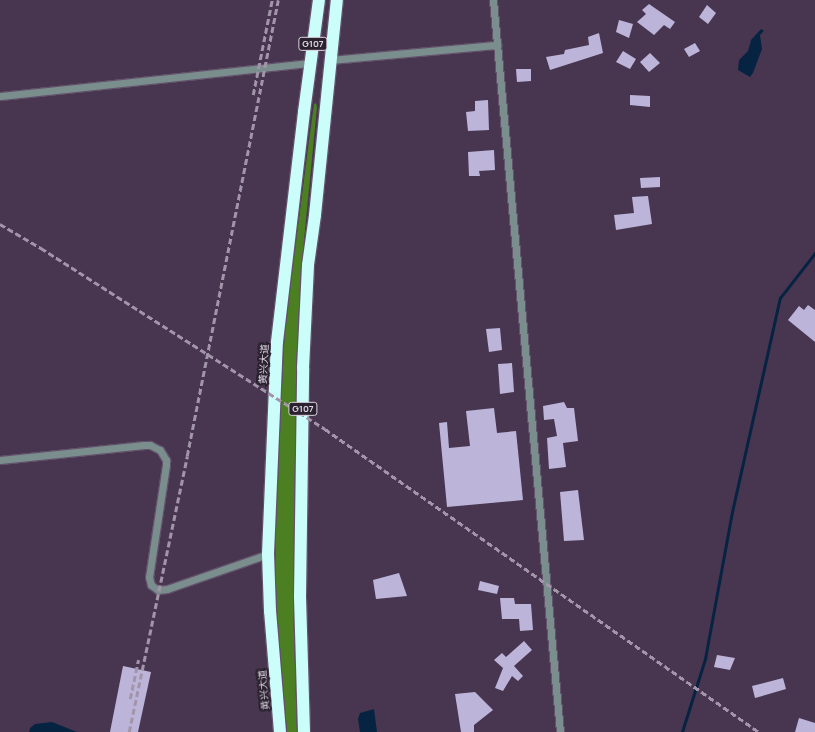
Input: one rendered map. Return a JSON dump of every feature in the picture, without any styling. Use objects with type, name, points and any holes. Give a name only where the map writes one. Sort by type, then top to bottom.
[{"type":"highway","name":"黄兴大道","points":[[280,732],[270,611],[268,554],[277,342],[319,0]]},
{"type":"highway","name":"G107","points":[[304,732],[300,596],[303,368],[308,265],[316,215],[337,0]]},
{"type":"street","points":[[493,0],[560,732]]},
{"type":"street","points":[[331,60],[497,45]]},
{"type":"street","points":[[0,96],[311,63]]},
{"type":"street","points":[[0,460],[144,445],[150,445],[160,450],[166,460],[166,465],[149,577],[151,585],[158,590],[167,589],[268,554]]},
{"type":"green space","points":[[316,103],[317,107],[304,240],[298,358],[293,600],[297,732],[287,732],[277,620],[275,571],[277,481],[285,328],[310,133],[314,104]]},
{"type":"water","points":[[761,29],[764,31],[760,35],[762,49],[750,77],[738,70],[739,60],[748,51],[751,40]]},
{"type":"water","points":[[374,709],[377,732],[360,732],[358,719],[360,713]]},
{"type":"water","points":[[52,722],[77,732],[29,732],[30,728],[35,724]]},
{"type":"building","points":[[649,4],[675,22],[670,29],[664,25],[654,35],[637,22],[646,14],[642,10]]},
{"type":"building","points":[[707,5],[716,13],[708,24],[699,17]]},
{"type":"building","points":[[619,20],[633,24],[629,38],[616,32]]},
{"type":"building","points":[[599,33],[603,53],[550,70],[546,57],[564,54],[565,50],[589,45],[588,37]]},
{"type":"building","points":[[695,43],[700,51],[689,57],[684,49]]},
{"type":"building","points":[[623,51],[636,59],[630,69],[616,62]]},
{"type":"building","points":[[650,53],[660,63],[649,72],[640,62]]},
{"type":"building","points":[[516,69],[531,69],[531,81],[517,82]]},
{"type":"building","points":[[630,95],[650,96],[650,107],[630,105]]},
{"type":"building","points":[[488,100],[489,130],[468,131],[466,112],[475,111],[475,101]]},
{"type":"building","points":[[494,150],[495,170],[479,171],[480,176],[469,176],[468,152]]},
{"type":"building","points":[[660,177],[660,187],[641,188],[640,178]]},
{"type":"building","points":[[648,196],[652,224],[616,230],[614,215],[634,213],[632,197]]},
{"type":"building","points":[[808,305],[815,310],[815,342],[788,320],[799,306],[804,310]]},
{"type":"building","points":[[500,328],[502,350],[489,352],[486,329]]},
{"type":"building","points":[[512,363],[514,392],[500,394],[498,364]]},
{"type":"building","points":[[564,402],[567,408],[574,408],[578,441],[563,443],[566,467],[549,469],[547,438],[557,436],[554,419],[544,420],[543,406]]},
{"type":"building","points":[[494,408],[497,433],[516,431],[523,500],[447,507],[439,423],[447,422],[449,448],[470,446],[466,411]]},
{"type":"building","points":[[578,490],[584,540],[564,541],[560,492]]},
{"type":"building","points":[[399,573],[407,596],[376,599],[373,580]]},
{"type":"building","points":[[480,581],[499,586],[497,594],[478,590]]},
{"type":"building","points":[[500,598],[514,598],[515,604],[531,604],[533,630],[520,631],[519,619],[502,619]]},
{"type":"building","points":[[524,641],[532,650],[514,666],[523,676],[518,681],[512,676],[503,691],[495,688],[503,668],[494,660],[502,653],[506,657]]},
{"type":"building","points":[[717,655],[735,658],[730,670],[714,667]]},
{"type":"building","points":[[123,666],[151,672],[138,732],[110,732]]},
{"type":"building","points":[[783,678],[786,689],[755,698],[752,686]]},
{"type":"building","points":[[475,692],[493,710],[474,725],[474,732],[461,732],[455,694]]},
{"type":"building","points":[[799,718],[815,723],[815,732],[795,732]]},
{"type":"waterway","points":[[682,732],[705,659],[732,512],[780,298],[815,253]]},
{"type":"railway","points":[[253,95],[272,0]]},
{"type":"railway","points":[[129,732],[187,456],[278,0]]},
{"type":"railway","points":[[0,224],[41,248],[325,429],[759,732]]},
{"type":"railway","points":[[130,699],[138,660]]}]
